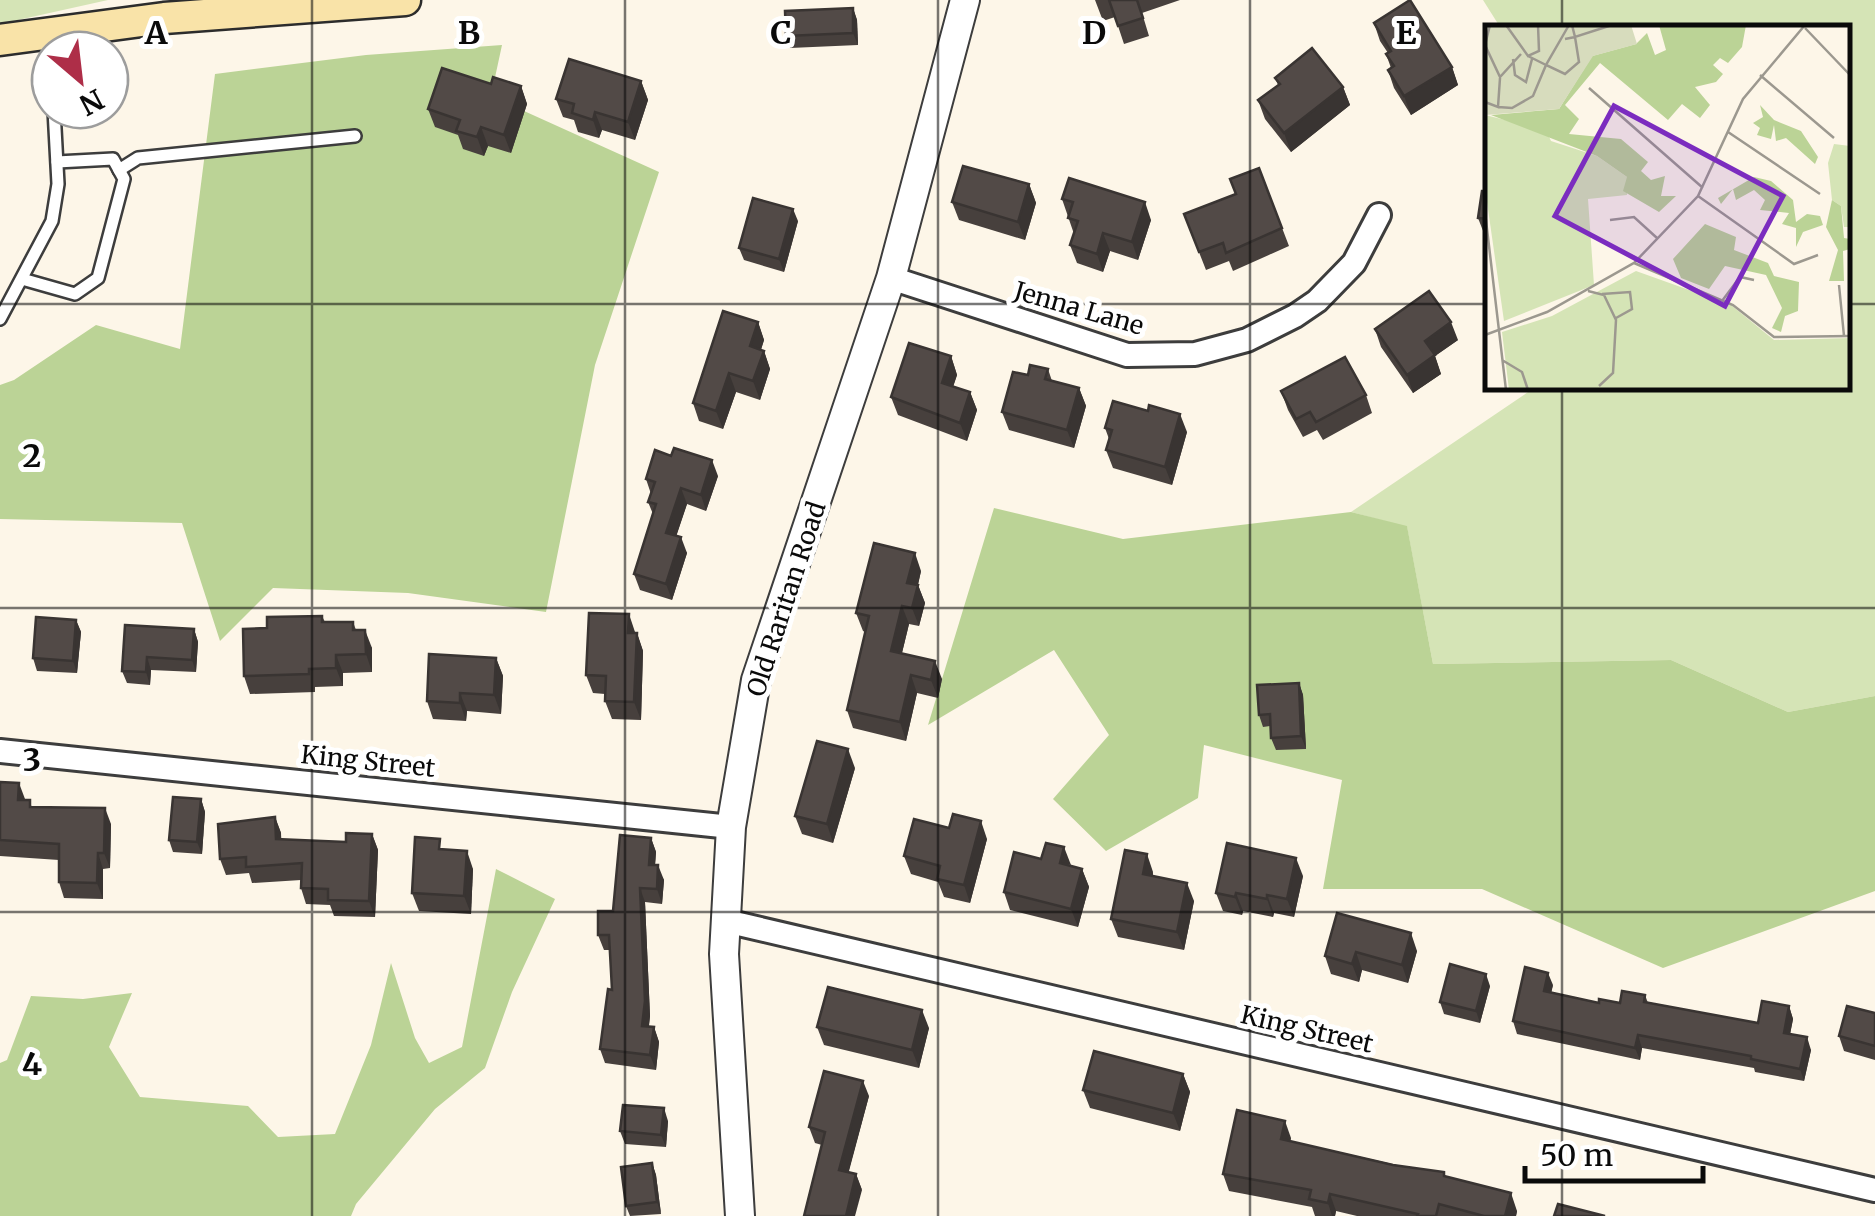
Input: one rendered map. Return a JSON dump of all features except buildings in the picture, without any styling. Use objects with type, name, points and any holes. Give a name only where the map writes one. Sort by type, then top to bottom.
[{"type":"main road","points":[[113,30],[164,18],[405,0]]},
{"type":"main road","points":[[0,40],[30,43]]},
{"type":"street","name":"Old Raritan Road","points":[[740,1216],[732,1112],[726,921],[730,827],[756,680],[891,278],[965,0]]},
{"type":"street","name":"Jenna Lane","points":[[891,278],[1127,355],[1195,354],[1272,330],[1316,300],[1354,263],[1379,215]]},
{"type":"street","name":"King Street","points":[[0,751],[730,827]]},
{"type":"street","name":"King Street","points":[[726,921],[1875,1190]]},
{"type":"lane","points":[[0,319],[52,221],[58,184],[55,130]]},
{"type":"lane","points":[[119,170],[138,158],[354,136]]},
{"type":"lane","points":[[22,278],[75,294],[98,278],[124,179],[113,159],[57,162]]},
{"type":"green space","points":[[0,0],[108,0],[0,24]]},
{"type":"green space","points":[[1483,0],[1875,0],[1875,696],[1788,712],[1671,660],[1433,664],[1407,527],[1351,512],[1531,390],[1850,390],[1850,25],[1499,25]]},
{"type":"green space","points":[[502,45],[491,96],[659,172],[595,365],[546,612],[408,593],[273,588],[220,641],[182,523],[0,519],[0,385],[14,380],[96,325],[180,349],[215,74],[366,55]]},
{"type":"green space","points":[[994,508],[1123,539],[1351,512],[1407,526],[1433,664],[1671,660],[1788,712],[1875,696],[1875,891],[1663,968],[1482,889],[1323,889],[1342,780],[1204,745],[1198,798],[1106,851],[1053,799],[1109,735],[1054,650],[928,725]]},
{"type":"green space","points":[[496,869],[555,899],[512,992],[485,1068],[435,1109],[356,1204],[351,1216],[0,1216],[0,1063],[7,1060],[31,996],[83,999],[132,993],[109,1047],[140,1097],[248,1106],[278,1137],[335,1134],[371,1045],[391,963],[415,1038],[429,1063],[462,1047]]}]
